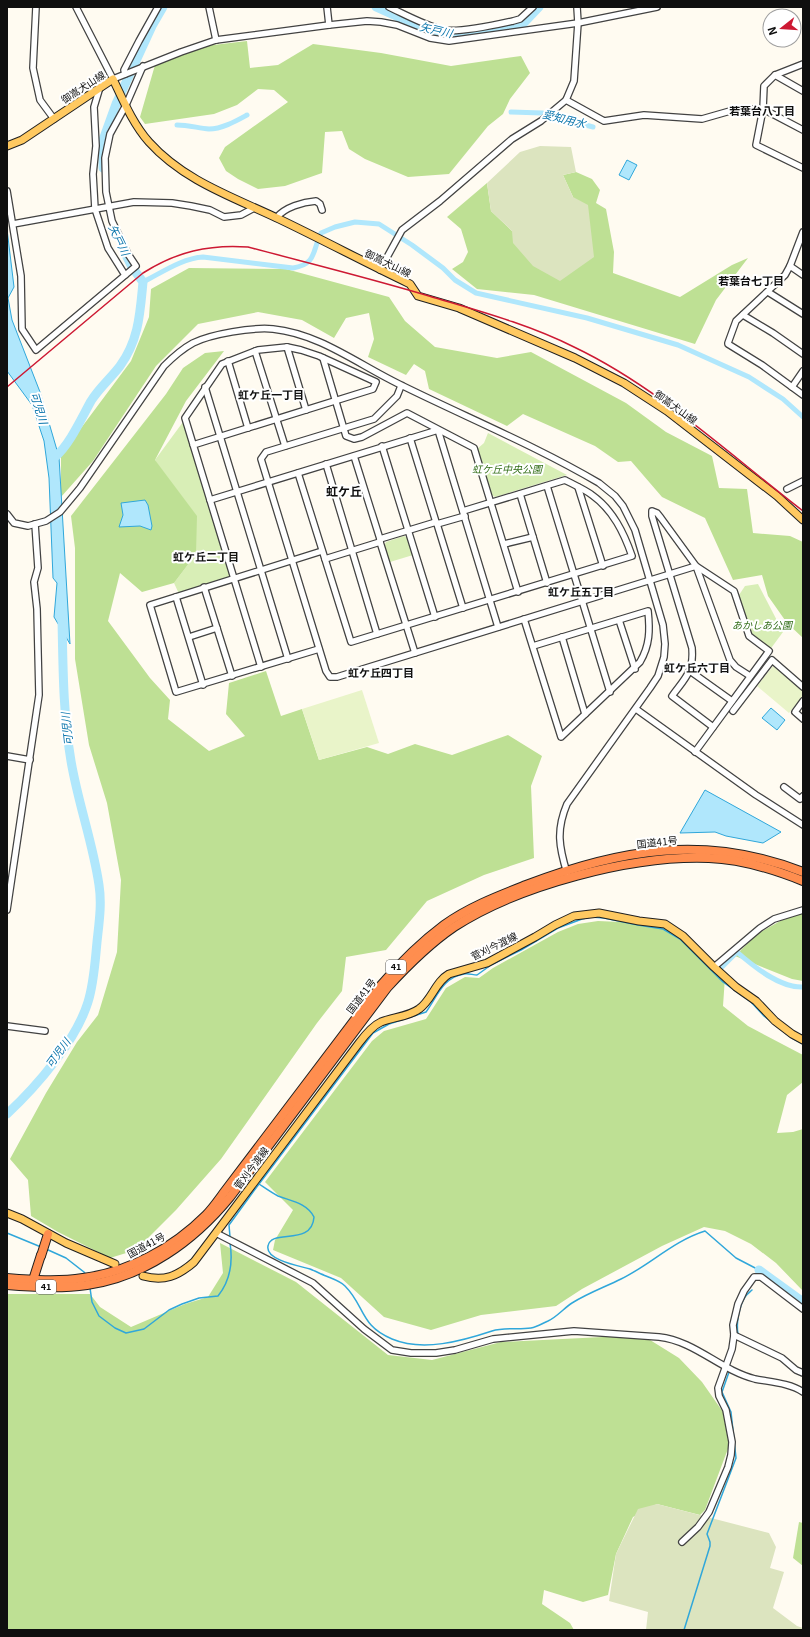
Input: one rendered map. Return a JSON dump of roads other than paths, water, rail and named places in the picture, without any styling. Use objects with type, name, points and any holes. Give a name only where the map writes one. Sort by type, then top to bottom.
[{"type":"highway","name":"国道41号","points":[[96,1280],[163,1249],[206,1214],[230,1185],[400,963],[424,941],[462,914],[482,903],[566,870],[636,853],[670,849],[728,851],[756,856],[803,872]]},
{"type":"highway","name":"国道41号","points":[[7,1285],[59,1287],[136,1270],[173,1250],[206,1224],[230,1197],[387,988],[419,955],[472,916],[519,896],[569,879],[637,862],[710,858],[754,864],[803,881]]},
{"type":"highway","points":[[33,1280],[48,1234]]},
{"type":"highway","name":"国道41号","points":[[7,1278],[83,1282]]},
{"type":"main road","name":"御嵩犬山線","points":[[7,146],[17,143],[113,79],[134,120],[149,142],[184,172],[203,185],[314,236],[410,284],[418,296],[459,308],[575,358],[624,383],[673,416],[777,496],[803,520]]},
{"type":"main road","name":"菅刈今渡線","points":[[143,1276],[162,1279],[176,1275],[194,1262],[366,1033],[380,1022],[400,1017],[418,1010],[425,1004],[444,977],[449,974],[486,963],[574,916],[599,913],[639,921],[665,924],[683,936],[736,987],[756,1001],[775,1021],[792,1034],[803,1040]]},
{"type":"main road","points":[[7,1213],[22,1219],[48,1234],[115,1264]]},
{"type":"street","points":[[36,7],[33,68],[40,100],[54,118]]},
{"type":"street","points":[[76,7],[113,79],[143,66],[216,40],[329,25],[367,21],[381,22],[398,25],[430,38],[449,41],[578,23],[657,7]]},
{"type":"street","points":[[125,74],[124,70],[158,7]]},
{"type":"street","points":[[209,7],[216,40]]},
{"type":"street","points":[[327,7],[329,25]]},
{"type":"street","points":[[389,7],[425,24],[443,30],[454,31],[513,22],[520,19],[533,7]]},
{"type":"street","points":[[380,270],[402,230],[440,201],[512,140],[540,121],[566,100],[574,81],[578,23],[577,7]]},
{"type":"street","points":[[803,64],[775,75],[764,86],[763,109],[756,145],[803,168]]},
{"type":"street","points":[[7,191],[21,276],[22,329],[36,350],[136,266],[128,254],[112,221],[105,178],[106,145],[143,66]]},
{"type":"street","points":[[775,75],[803,91]]},
{"type":"street","points":[[100,87],[94,107],[96,146],[93,174],[96,209],[108,248],[125,275]]},
{"type":"street","points":[[566,100],[604,121],[644,115],[702,119],[737,109],[763,109],[803,130]]},
{"type":"street","points":[[276,218],[280,213],[294,206],[312,201],[316,201],[320,204],[322,210]]},
{"type":"street","points":[[13,224],[134,202],[172,203],[210,210],[224,217],[241,215],[254,208]]},
{"type":"street","points":[[803,232],[802,241],[785,276],[736,321],[728,344],[762,365],[803,395]]},
{"type":"street","points":[[790,266],[803,275]]},
{"type":"street","points":[[768,292],[803,314]]},
{"type":"street","points":[[743,315],[773,333],[803,354]]},
{"type":"street","points":[[7,514],[14,523],[22,526],[28,526],[46,521],[60,512],[80,488],[164,366],[180,351],[194,343],[216,335],[260,328],[274,329],[320,342],[402,386],[482,422],[599,483],[615,496],[628,515],[635,530],[663,625],[665,644],[664,657],[658,676],[636,709],[566,804],[558,833],[569,879]]},
{"type":"street","points":[[193,445],[373,389],[376,382],[323,358],[301,350],[287,347],[274,347],[255,351],[222,364],[185,418],[193,445],[261,667]]},
{"type":"street","points":[[287,347],[306,410]]},
{"type":"street","points":[[255,351],[285,446]]},
{"type":"street","points":[[323,358],[346,436],[357,439],[407,413],[474,448],[518,592]]},
{"type":"street","points":[[228,361],[248,428]]},
{"type":"street","points":[[792,387],[803,371]]},
{"type":"street","points":[[402,386],[397,396],[374,419],[266,452],[261,458],[319,649],[326,671],[330,677],[337,677],[696,566]]},
{"type":"street","points":[[205,387],[262,569],[288,659]]},
{"type":"street","points":[[210,500],[438,430]]},
{"type":"street","points":[[438,430],[498,626]]},
{"type":"street","points":[[410,438],[463,608]]},
{"type":"street","points":[[382,446],[435,617]]},
{"type":"street","points":[[354,456],[415,653]]},
{"type":"street","points":[[326,464],[377,634]]},
{"type":"street","points":[[298,473],[351,642],[632,556],[621,528],[611,513],[592,495],[565,480],[491,503],[437,523],[408,530],[353,551],[325,559]]},
{"type":"street","points":[[787,489],[803,481]]},
{"type":"street","points":[[547,486],[610,692]]},
{"type":"street","points":[[578,487],[603,566]]},
{"type":"street","points":[[520,494],[547,583]]},
{"type":"street","points":[[713,727],[672,696],[690,671],[693,659],[692,648],[652,516],[652,511],[657,513],[661,518],[696,566],[730,660],[736,667],[750,676]]},
{"type":"street","points":[[7,910],[39,695],[37,610],[34,582],[38,568],[36,524]]},
{"type":"street","points":[[504,544],[533,537]]},
{"type":"street","points":[[319,649],[176,692],[150,605],[322,551]]},
{"type":"street","points":[[695,752],[769,651],[749,636],[734,591],[696,566]]},
{"type":"street","points":[[204,587],[232,676]]},
{"type":"street","points":[[176,597],[203,685]]},
{"type":"street","points":[[524,619],[532,646],[561,737],[635,669],[642,659],[648,646],[648,611],[532,646]]},
{"type":"street","points":[[619,620],[635,669]]},
{"type":"street","points":[[188,637],[217,628]]},
{"type":"street","points":[[562,637],[585,714]]},
{"type":"street","points":[[733,711],[772,660],[803,687]]},
{"type":"street","points":[[690,671],[732,701]]},
{"type":"street","points":[[803,701],[795,712],[803,719]]},
{"type":"street","points":[[636,709],[756,795],[803,825]]},
{"type":"street","points":[[7,756],[30,760]]},
{"type":"street","points":[[784,787],[800,799],[803,796]]},
{"type":"street","points":[[714,967],[760,928],[774,919],[803,910]]},
{"type":"street","points":[[7,1026],[45,1031]]},
{"type":"street","points":[[216,1233],[227,1240],[314,1283],[364,1329],[392,1350],[411,1353],[436,1353],[455,1350],[493,1338],[580,1332],[669,1338],[684,1343],[726,1367],[749,1377],[792,1386],[803,1392]]},
{"type":"street","points":[[682,1542],[698,1527],[709,1512],[732,1455],[732,1442],[729,1424],[726,1410],[719,1396],[718,1388],[726,1367],[734,1336],[733,1325],[738,1304],[744,1291],[754,1277],[761,1278],[803,1309]]},
{"type":"street","points":[[734,1336],[782,1358],[796,1370],[803,1373]]},
{"type":"water","points":[[627,160],[637,165],[629,180],[619,175]]},
{"type":"water","points":[[7,229],[14,287],[8,298],[12,320],[40,392],[59,457],[70,644],[54,617],[57,583],[53,578],[49,478],[44,441],[32,405],[7,371]]},
{"type":"water","points":[[145,500],[148,505],[152,526],[151,530],[140,526],[119,527],[123,515],[121,503]]},
{"type":"water","points":[[771,708],[785,720],[777,730],[762,718]]},
{"type":"water","points":[[705,790],[781,832],[763,843],[726,836],[715,832],[680,833]]},
{"type":"waterway","name":"矢戸川","points":[[103,168],[103,140],[116,104],[152,26],[163,7]]},
{"type":"waterway","name":"矢戸川","points":[[376,7],[418,26],[444,33],[459,35],[494,28],[521,26],[539,7]]},
{"type":"waterway","name":"愛知用水","points":[[511,112],[542,113],[593,127]]},
{"type":"waterway","name":"愛知用水","points":[[177,125],[214,129],[229,124],[247,115]]},
{"type":"waterway","points":[[143,282],[180,263],[203,257],[293,268],[301,266],[310,260],[313,256],[321,233],[335,227],[355,222],[379,224],[412,245],[443,268],[455,280],[476,293],[587,318],[678,345],[749,377],[783,399],[803,417]]},
{"type":"waterway","name":"矢戸川","points":[[55,457],[66,445],[94,396],[120,366],[135,336],[138,326],[143,282],[132,267],[123,249]]},
{"type":"waterway","name":"可児川","points":[[7,1114],[43,1077],[74,1032],[88,1002],[95,965],[100,914],[100,892],[93,854],[77,792],[68,743],[64,690],[62,619]]},
{"type":"waterway","points":[[259,1184],[373,1033],[389,1024],[426,1012],[441,988],[451,979],[466,974],[477,975],[491,965],[521,950],[558,928],[582,919],[591,917],[604,918],[663,929],[680,939],[723,982],[751,1002],[764,1016],[789,1036]]},
{"type":"waterway","points":[[721,968],[737,952],[768,976],[785,984],[803,987]]},
{"type":"waterway","points":[[792,1038],[803,1044]]},
{"type":"waterway","points":[[230,1237],[229,1225],[259,1184],[278,1196],[303,1206],[311,1212],[314,1217],[312,1226],[306,1232],[299,1235],[276,1238],[271,1241],[268,1246],[272,1255],[284,1262],[310,1269],[341,1283],[351,1293],[368,1322],[374,1328],[392,1339],[416,1345],[442,1344],[497,1330],[526,1329],[535,1327],[551,1319],[578,1299],[621,1279],[682,1241],[705,1231],[736,1258],[759,1270]]},
{"type":"waterway","points":[[7,1233],[41,1247]]},
{"type":"waterway","points":[[90,1288],[92,1302],[99,1316],[115,1328],[126,1333],[144,1329],[169,1310],[182,1304],[199,1298],[218,1296],[228,1278],[230,1271],[230,1243]]},
{"type":"waterway","points":[[46,1249],[66,1258],[86,1275]]},
{"type":"waterway","points":[[759,1270],[803,1302]]},
{"type":"waterway","points":[[738,1334],[738,1320],[741,1305],[746,1296],[752,1290]]},
{"type":"waterway","points":[[684,1630],[710,1546],[707,1534],[736,1458],[731,1412],[722,1392],[729,1372]]},
{"type":"railway","points":[[7,387],[143,273],[155,266],[180,255],[206,248],[234,246],[248,247],[384,283],[485,313],[539,331],[574,347],[605,363],[664,402],[693,423],[803,511]]},
{"type":"district","name":"若葉台八丁目","points":[[762,111]]},
{"type":"district","name":"若葉台七丁目","points":[[751,281]]},
{"type":"district","name":"虹ケ丘一丁目","points":[[271,395]]},
{"type":"district","name":"虹ケ丘","points":[[344,492]]},
{"type":"district","name":"虹ケ丘二丁目","points":[[206,557]]},
{"type":"district","name":"虹ケ丘五丁目","points":[[581,592]]},
{"type":"district","name":"虹ケ丘六丁目","points":[[697,668]]},
{"type":"district","name":"虹ケ丘四丁目","points":[[381,673]]},
{"type":"park label","name":"虹ケ丘中央公園","points":[[507,469]]},
{"type":"park label","name":"あかしあ公園","points":[[762,625]]}]
